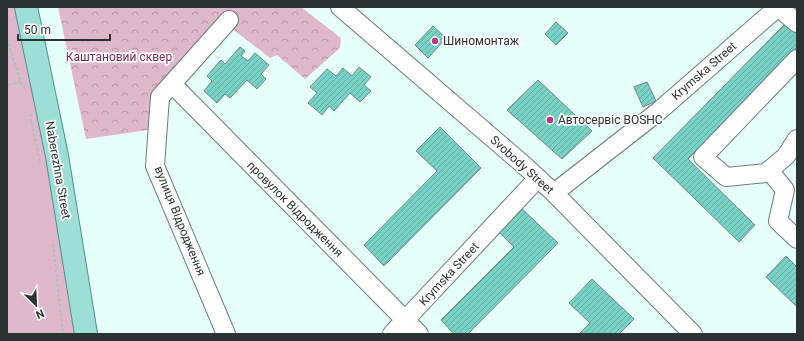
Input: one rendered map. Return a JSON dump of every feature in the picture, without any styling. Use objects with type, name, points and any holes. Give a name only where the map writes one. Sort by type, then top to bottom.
[{"type":"main road","name":"Naberezhna Street","points":[[26,7],[57,156],[86,334]]},
{"type":"street","name":"Svobody Street","points":[[340,7],[538,178],[693,334]]},
{"type":"street","name":"Krymska Street","points":[[554,193],[659,111],[778,7],[797,23]]},
{"type":"street","name":"вулиця Відродження","points":[[226,334],[155,166],[160,97],[229,20]]},
{"type":"street","points":[[796,62],[703,157],[726,178],[766,172],[786,156],[797,139]]},
{"type":"street","name":"провулок Відродження","points":[[172,84],[419,334]]},
{"type":"street","points":[[770,170],[785,190],[778,221],[797,239]]},
{"type":"street","name":"Krymska Street","points":[[392,334],[538,178]]},
{"type":"path","points":[[7,39],[21,82],[26,91]]},
{"type":"path","points":[[7,85],[21,82]]},
{"type":"path","points":[[29,112],[41,170]]},
{"type":"path","points":[[52,240],[63,334]]},
{"type":"green space","points":[[7,7],[20,7],[80,334],[7,334]]},
{"type":"green space","name":"Каштановий сквер","points":[[58,7],[301,7],[341,38],[340,48],[305,79],[277,55],[270,58],[221,20],[154,93],[148,130],[86,139]]},
{"type":"building","points":[[556,22],[568,33],[556,45],[545,34]]},
{"type":"building","points":[[786,23],[797,34],[797,47],[688,159],[755,225],[739,242],[653,158]]},
{"type":"building","points":[[433,26],[446,38],[428,58],[415,45]]},
{"type":"building","points":[[240,47],[245,51],[241,56],[248,61],[255,53],[269,65],[261,74],[266,79],[257,89],[247,80],[230,98],[225,94],[217,103],[204,91],[212,81],[207,76],[221,60],[225,64]]},
{"type":"building","points":[[359,67],[371,77],[364,85],[371,91],[360,102],[350,93],[334,111],[329,106],[322,115],[308,103],[317,93],[310,87],[327,69],[336,76],[343,68],[352,76]]},
{"type":"building","name":"Автосервіс BOSHC","points":[[538,80],[592,131],[562,159],[507,110]]},
{"type":"building","points":[[647,82],[656,101],[643,107],[634,87]]},
{"type":"building","points":[[440,127],[481,168],[384,266],[364,245],[437,171],[416,151]]},
{"type":"building","points":[[516,203],[558,243],[468,334],[454,334],[441,320],[514,247],[493,226]]},
{"type":"building","points":[[786,256],[797,267],[797,307],[766,277]]},
{"type":"building","points":[[592,279],[634,319],[619,334],[579,334],[590,323],[569,303]]},
{"type":"place","name":"Шиномонтаж","points":[[435,41]]},
{"type":"place","name":"Автосервіс BOSHC","points":[[550,120]]}]
